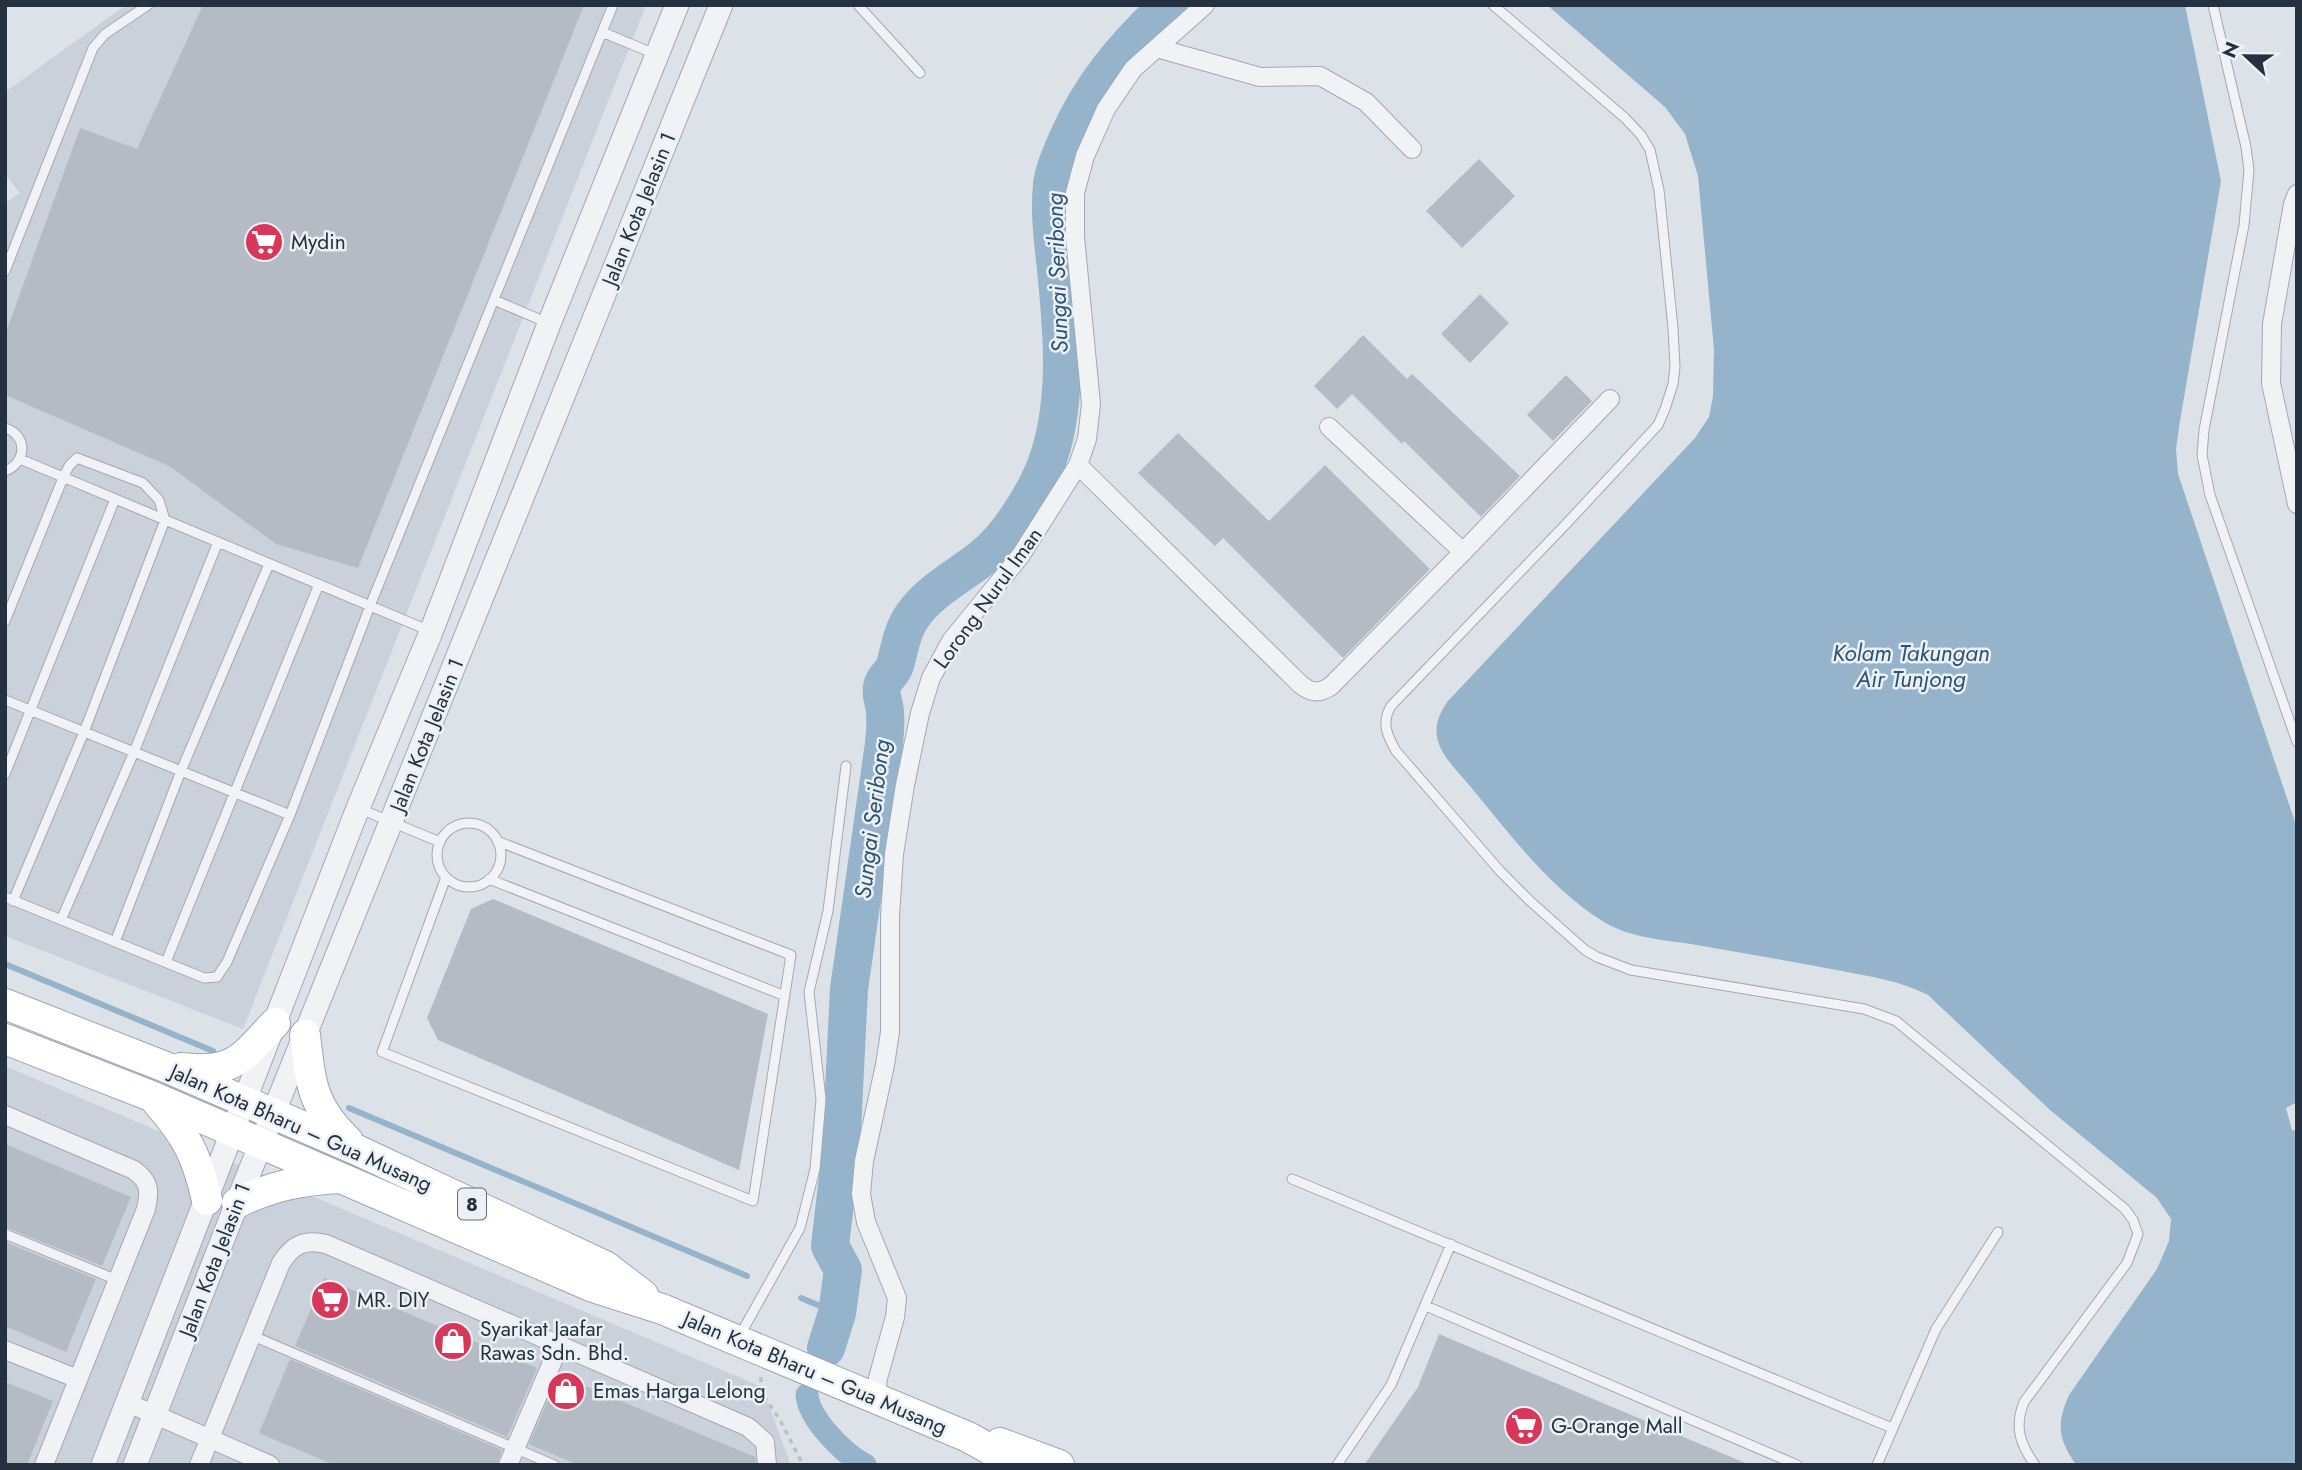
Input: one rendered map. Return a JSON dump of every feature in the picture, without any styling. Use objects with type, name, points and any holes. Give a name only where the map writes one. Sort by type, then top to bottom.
[{"type":"main road","name":"Jalan Kota Bharu – Gua Musang","points":[[5,1004],[163,1066],[357,1150],[605,1266],[662,1309]]},
{"type":"main road","points":[[163,1066],[203,1071],[229,1066],[249,1051],[275,1023]]},
{"type":"main road","points":[[305,1035],[312,1086],[318,1104],[332,1125],[357,1150]]},
{"type":"main road","name":"Jalan Kota Bharu – Gua Musang","points":[[5,1039],[151,1096],[593,1287],[662,1309],[968,1437],[1018,1465]]},
{"type":"main road","points":[[151,1096],[180,1128],[200,1168],[207,1200]]},
{"type":"main road","points":[[237,1202],[265,1189],[311,1179],[343,1178]]},
{"type":"main road","name":"Jalan Kota Bharu – Gua Musang","points":[[968,1437],[1001,1443],[1059,1465]]},
{"type":"street","points":[[103,1465],[358,808],[431,632],[549,324],[677,5]]},
{"type":"street","name":"Jalan Kota Jelasin 1","points":[[135,1465],[237,1202],[721,5]]},
{"type":"street","name":"Lorong Nurul Iman","points":[[875,1399],[878,1378],[895,1318],[897,1297],[866,1222],[861,1194],[864,1161],[886,1065],[890,1032],[890,917],[894,854],[915,737],[931,678],[951,642],[1021,555],[1078,465],[1087,439],[1091,404],[1075,237],[1075,193],[1086,156],[1106,109],[1133,69],[1205,5]]},
{"type":"street","points":[[1157,48],[1260,77],[1320,76],[1366,102],[1412,149]]},
{"type":"street","points":[[2297,194],[2292,204],[2272,324],[2271,383],[2297,505]]},
{"type":"street","points":[[1078,465],[1300,684],[1314,692],[1323,691],[1463,552],[1610,399]]},
{"type":"street","points":[[1329,427],[1463,552]]},
{"type":"street","points":[[5,1115],[134,1170],[145,1178],[149,1193],[146,1209],[44,1465]]},
{"type":"street","points":[[199,1465],[285,1256],[301,1243],[313,1241],[326,1244],[560,1343],[748,1427],[765,1443],[767,1465]]},
{"type":"street","points":[[512,1457],[560,1343]]},
{"type":"street","points":[[5,1350],[78,1379]]},
{"type":"street","points":[[128,1404],[270,1465]]},
{"type":"lane","points":[[5,271],[93,48],[105,34],[148,5]]},
{"type":"lane","points":[[5,621],[63,478],[77,458],[143,483],[159,500],[165,520],[84,732],[9,899],[204,978],[217,977],[227,962],[290,815],[370,606],[613,5]]},
{"type":"lane","points":[[858,5],[920,73]]},
{"type":"lane","points":[[1493,5],[1625,118],[1641,135],[1650,150],[1659,190],[1673,328],[1673,384],[1658,425],[1391,706],[1385,715],[1384,725],[1388,738],[1396,751],[1500,871],[1585,950],[1631,970],[1864,1009],[1896,1021],[2125,1209],[2138,1234],[2127,1263],[2024,1402],[2020,1412],[2017,1423],[2021,1441],[2035,1465]]},
{"type":"lane","points":[[2213,5],[2249,170],[2244,225],[2204,430],[2202,455],[2210,495],[2297,742]]},
{"type":"lane","points":[[602,32],[656,55]]},
{"type":"lane","points":[[494,299],[549,324]]},
{"type":"lane","points":[[5,428],[15,433],[23,445],[16,465],[5,471]]},
{"type":"lane","points":[[20,459],[431,632]]},
{"type":"lane","points":[[5,774],[115,499]]},
{"type":"lane","points":[[61,920],[134,752],[218,542]]},
{"type":"lane","points":[[114,942],[181,771],[269,564]]},
{"type":"lane","points":[[166,962],[319,584]]},
{"type":"lane","points":[[5,700],[290,815]]},
{"type":"lane","points":[[737,1342],[800,1228],[815,1169],[821,1099],[809,992],[828,911],[846,766]]},
{"type":"lane","points":[[358,808],[440,842]]},
{"type":"lane","points":[[463,823],[484,827],[492,832],[500,851],[496,872],[489,879],[471,887],[453,883],[446,877],[437,861],[440,842],[446,833],[463,823]]},
{"type":"lane","points":[[446,877],[382,1052],[753,1201],[791,956],[497,841]]},
{"type":"lane","points":[[489,879],[785,996]]},
{"type":"lane","points":[[1292,1180],[1892,1428]]},
{"type":"lane","points":[[1877,1465],[1937,1329],[1998,1233]]},
{"type":"lane","points":[[5,1234],[117,1280]]},
{"type":"lane","points":[[1337,1465],[1391,1385],[1451,1244]]},
{"type":"lane","points":[[1426,1306],[1797,1465]]},
{"type":"lane","points":[[251,1335],[512,1457],[554,1465]]},
{"type":"path","points":[[769,1356],[761,1377],[761,1392],[780,1420],[803,1465]]},
{"type":"shaded area","points":[[126,5],[646,5],[243,1029],[5,936],[5,203],[20,193],[5,174],[5,92]]},
{"type":"shaded area","points":[[5,1066],[762,1387],[791,1465],[5,1465]]},
{"type":"water","name":"Kolam Takungan Air Tunjong","points":[[1547,5],[2185,5],[2221,181],[2180,421],[2176,449],[2178,474],[2297,828],[2297,1102],[2286,1108],[2292,1130],[2297,1131],[2297,1465],[2076,1465],[2062,1439],[2062,1415],[2069,1395],[2157,1269],[2169,1241],[2171,1219],[2157,1198],[2050,1110],[1928,995],[1907,986],[1875,978],[1646,937],[1604,922],[1550,879],[1455,769],[1441,749],[1437,727],[1448,701],[1695,438],[1709,417],[1713,396],[1714,350],[1698,176],[1685,134],[1665,107]]},
{"type":"building","name":"Mydin","points":[[203,5],[584,5],[358,568],[276,544],[169,466],[5,395],[5,335],[80,128],[137,149]]},
{"type":"building","points":[[1479,159],[1515,196],[1462,248],[1426,211]]},
{"type":"building","points":[[1480,294],[1509,323],[1470,363],[1441,334]]},
{"type":"building","points":[[1363,335],[1407,379],[1412,374],[1520,476],[1481,517],[1352,394],[1337,409],[1314,386]]},
{"type":"building","points":[[1566,375],[1592,401],[1553,441],[1527,415]]},
{"type":"building","points":[[1178,433],[1269,521],[1325,465],[1430,569],[1343,658],[1223,538],[1215,546],[1138,473]]},
{"type":"building","points":[[493,899],[768,1014],[739,1170],[438,1040],[427,1018],[471,909]]},
{"type":"building","points":[[5,1144],[131,1197],[102,1266],[5,1227]]},
{"type":"building","points":[[5,1242],[96,1279],[66,1352],[5,1326]]},
{"type":"building","points":[[324,1278],[537,1368],[507,1437],[295,1346]]},
{"type":"building","name":"G-Orange Mall","points":[[1439,1334],[1750,1465],[1364,1465],[1418,1387]]},
{"type":"building","points":[[290,1359],[502,1450],[497,1465],[334,1465],[259,1433]]},
{"type":"building","points":[[559,1375],[755,1457],[756,1465],[578,1465],[529,1444]]},
{"type":"building","points":[[5,1382],[53,1401],[27,1465],[5,1465]]},
{"type":"waterway","name":"Sungai Seribong","points":[[826,1348],[837,1313],[843,1270],[830,1246],[841,1151],[849,989],[884,740],[883,684],[894,668],[904,633],[913,615],[928,598],[993,549],[1023,510],[1039,481],[1056,431],[1061,385],[1060,315],[1051,216],[1054,173],[1076,120],[1098,84],[1123,51],[1168,5]]},
{"type":"waterway","points":[[5,964],[213,1051]]},
{"type":"waterway","points":[[349,1108],[747,1276]]},
{"type":"waterway","points":[[801,1298],[837,1313]]},
{"type":"waterway","points":[[807,1395],[814,1415],[829,1435],[847,1453],[865,1465]]},
{"type":"place","name":"Mydin","points":[[264,242]]},
{"type":"place","name":"MR. DIY","points":[[330,1300]]},
{"type":"place","name":"Syarikat Jaafar Rawas Sdn. Bhd.","points":[[453,1341]]},
{"type":"place","name":"Emas Harga Lelong","points":[[566,1391]]},
{"type":"place","name":"G-Orange Mall","points":[[1524,1426]]}]
